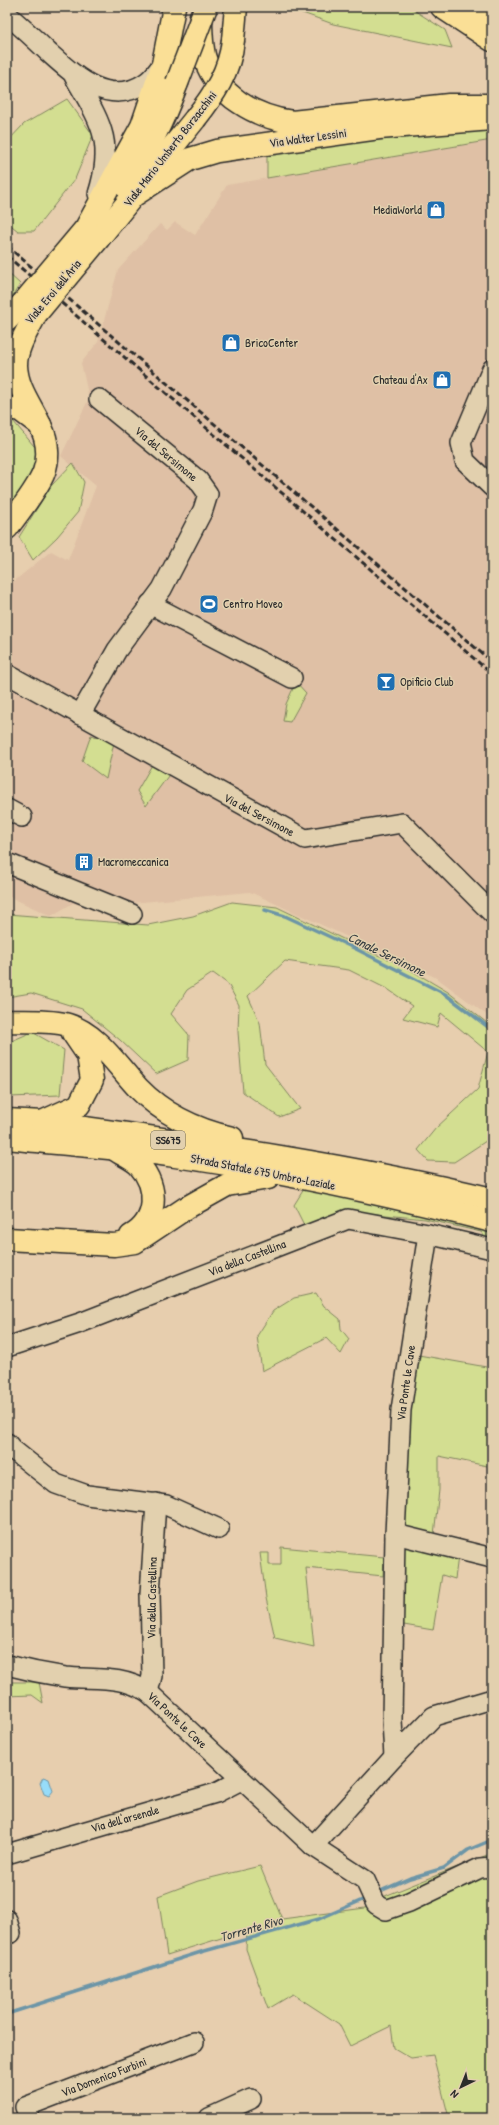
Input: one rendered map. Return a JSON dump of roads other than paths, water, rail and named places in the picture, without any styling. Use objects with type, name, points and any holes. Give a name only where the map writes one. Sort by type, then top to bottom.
[{"type":"main road","name":"Viale Mario Umberto Borzacchini","points":[[93,233],[119,182],[142,126],[162,64],[174,7]]},
{"type":"main road","name":"Via Walter Lessini","points":[[201,7],[201,38],[205,59],[211,70],[224,90],[234,99],[251,111],[272,119],[292,122],[450,105],[492,105]]},
{"type":"main road","points":[[119,182],[143,157],[161,125],[206,7]]},
{"type":"main road","name":"Viale Mario Umberto Borzacchini","points":[[119,182],[195,119],[207,104],[223,78],[231,55],[236,7]]},
{"type":"main road","points":[[442,7],[492,40]]},
{"type":"main road","points":[[470,7],[492,22]]},
{"type":"main road","name":"Via Walter Lessini","points":[[119,182],[217,150],[379,128],[492,119]]},
{"type":"main road","name":"Viale Eroi dell'Aria","points":[[7,320],[22,310],[93,233]]},
{"type":"main road","points":[[7,528],[44,473],[47,452],[46,434],[17,378],[16,364],[22,310]]},
{"type":"main road","name":"Viale Eroi dell'Aria","points":[[7,345],[22,310]]},
{"type":"main road","points":[[7,408],[20,410],[41,425]]},
{"type":"main road","points":[[7,1021],[68,1025],[84,1033],[112,1058],[139,1089],[169,1114],[211,1133],[271,1147],[291,1167],[226,1185],[186,1208],[135,1242],[114,1246],[7,1239]]},
{"type":"main road","points":[[42,1122],[79,1105],[92,1080],[88,1055],[68,1025]]},
{"type":"main road","name":"Strada Statale 675 Umbro-Laziale","points":[[7,1120],[42,1122],[291,1167],[492,1221]]},
{"type":"main road","name":"Strada Statale 675 Umbro-Laziale","points":[[7,1138],[291,1167],[438,1186],[492,1200]]},
{"type":"main road","points":[[114,1149],[138,1164],[147,1176],[152,1190],[153,1205],[149,1219],[134,1234],[114,1246]]},
{"type":"street","points":[[7,14],[72,73],[90,86],[105,91],[119,92],[145,83],[162,64]]},
{"type":"street","points":[[72,73],[100,122],[106,147],[119,182]]},
{"type":"street","points":[[492,370],[461,442],[465,461],[492,488]]},
{"type":"street","name":"Via del Sersimone","points":[[80,715],[117,650],[162,589],[203,510],[208,494],[198,480],[99,399]]},
{"type":"street","points":[[150,604],[292,678]]},
{"type":"street","name":"Via del Sersimone","points":[[7,674],[305,839],[402,823],[492,913]]},
{"type":"street","points":[[7,863],[132,914]]},
{"type":"street","name":"Via della Castellina","points":[[7,1347],[80,1323],[348,1219],[428,1234],[492,1249]]},
{"type":"street","name":"Via Ponte le Cave","points":[[394,1757],[392,1720],[395,1534],[401,1410],[428,1234]]},
{"type":"street","points":[[7,1443],[12,1449],[56,1484],[87,1495],[166,1505],[219,1529]]},
{"type":"street","name":"Via della Castellina","points":[[148,1692],[152,1676],[150,1594],[156,1503]]},
{"type":"street","points":[[395,1534],[492,1558]]},
{"type":"street","name":"Via Ponte le Cave","points":[[7,1665],[64,1677],[121,1680],[135,1684],[148,1692],[313,1846],[370,1891],[380,1908],[386,1910],[409,1902],[480,1868],[492,1866]]},
{"type":"street","points":[[313,1846],[394,1757],[434,1716],[492,1699]]},
{"type":"street","name":"Via dell'arsenale","points":[[7,1854],[216,1793],[241,1780]]},
{"type":"street","name":"Via Domenico Furbini","points":[[29,2118],[25,2107],[194,2042]]},
{"type":"street","points":[[209,2118],[251,2099]]},
{"type":"water","points":[[43,1777],[49,1779],[53,1791],[49,1796],[44,1794],[40,1783]]},
{"type":"waterway","name":"Canale Sersimone","points":[[265,910],[285,916],[356,949],[445,994],[492,1030]]},
{"type":"waterway","name":"Torrente Rivo","points":[[376,1893],[410,1878],[444,1868],[468,1850],[492,1840]]},
{"type":"waterway","name":"Torrente Rivo","points":[[7,2014],[201,1952],[319,1919],[367,1898]]},
{"type":"railway","points":[[7,246],[492,662]]},
{"type":"railway","points":[[7,256],[492,674]]},
{"type":"place","name":"MediaWorld","points":[[436,210]]},
{"type":"place","name":"BricoCenter","points":[[231,343]]},
{"type":"place","name":"Chateau d'Ax","points":[[442,380]]},
{"type":"place","name":"Centro Moveo","points":[[209,604]]},
{"type":"place","name":"Opificio Club","points":[[386,682]]},
{"type":"place","name":"Macromeccanica","points":[[84,862]]}]
